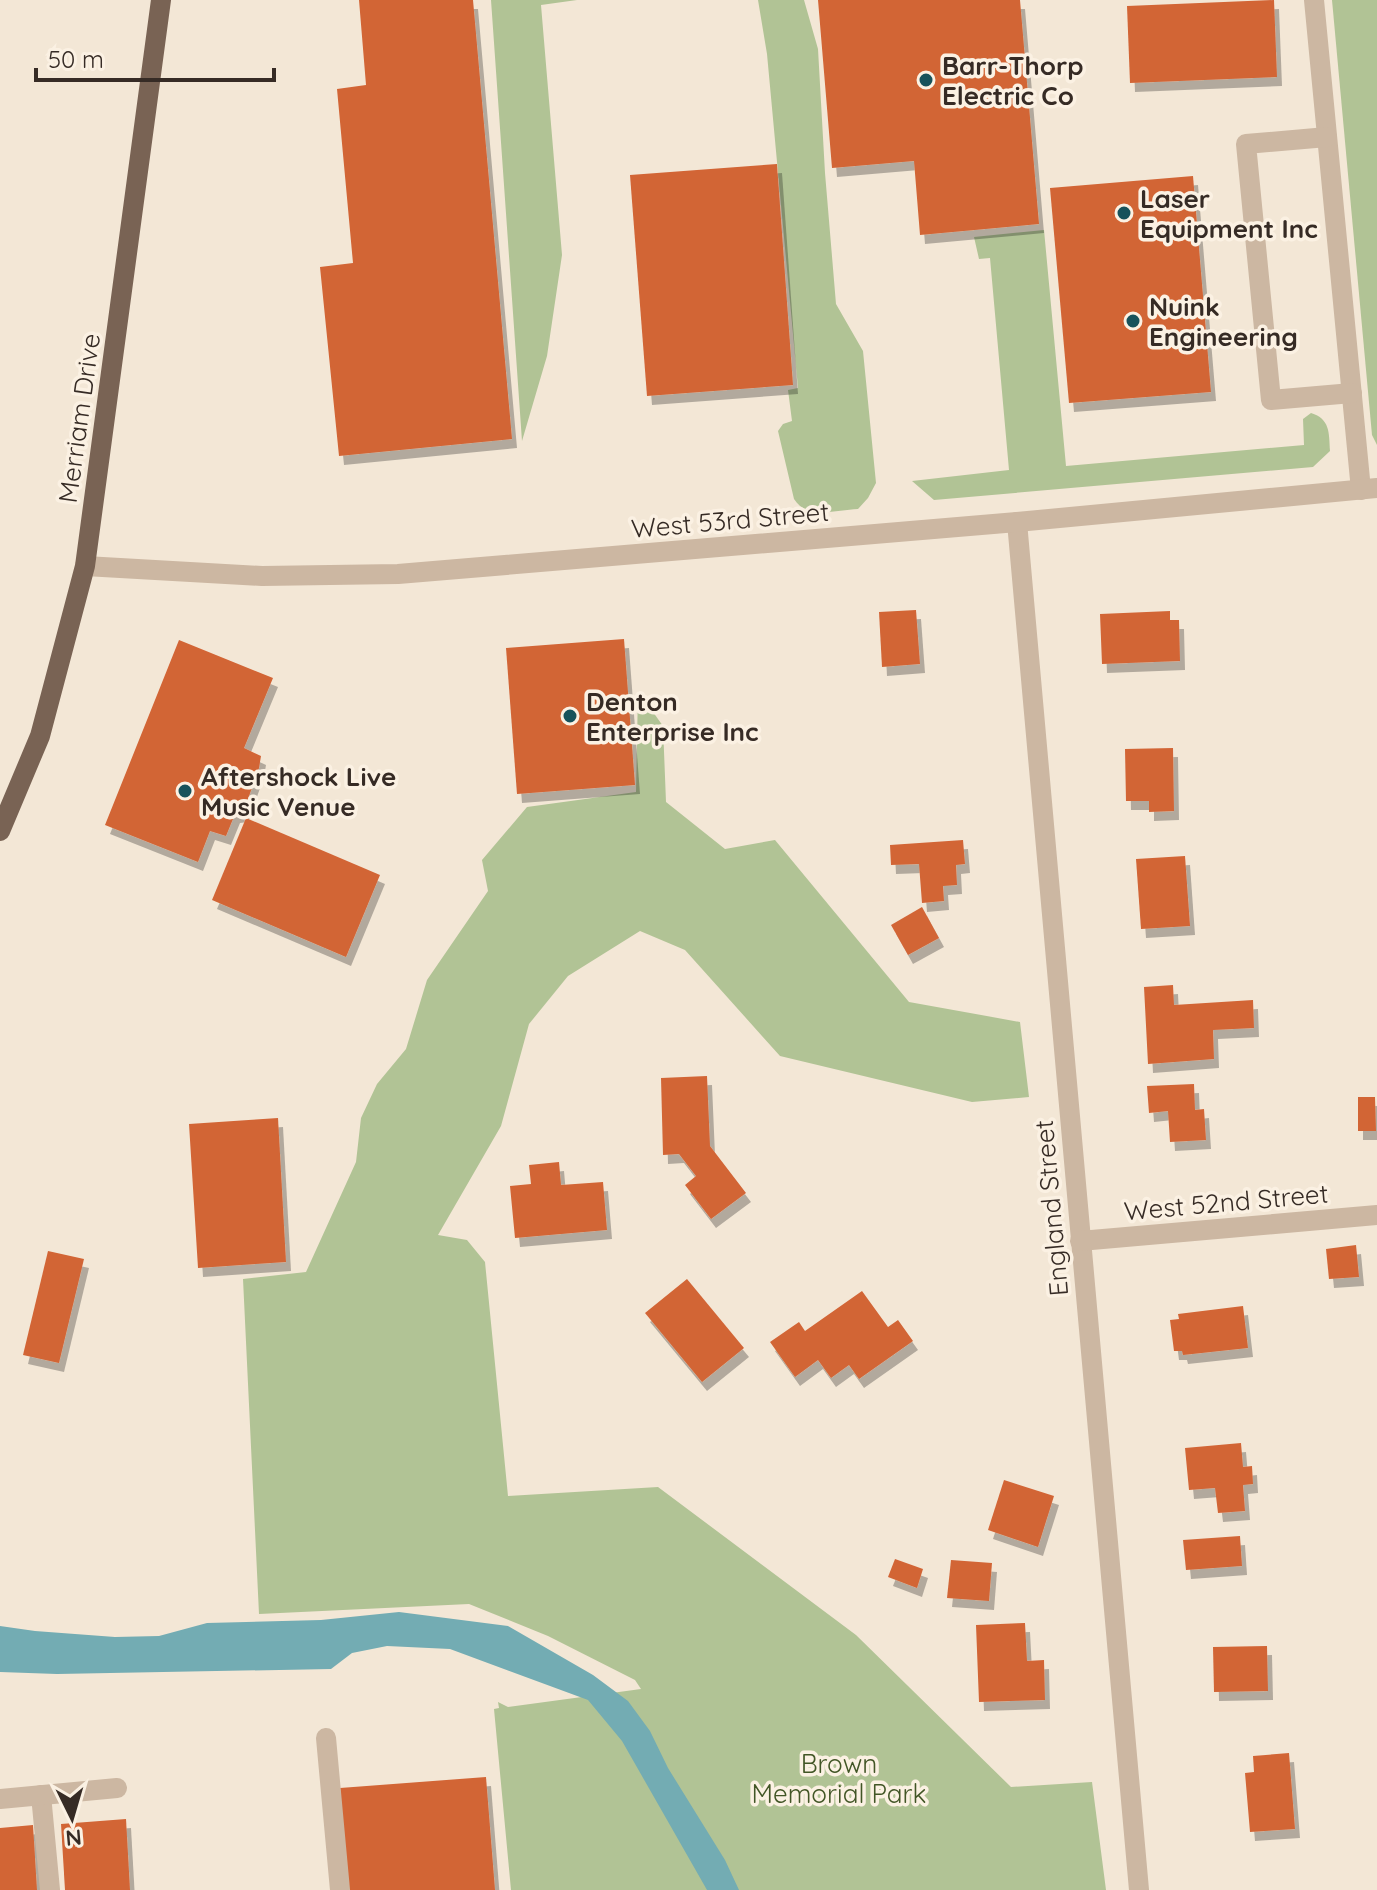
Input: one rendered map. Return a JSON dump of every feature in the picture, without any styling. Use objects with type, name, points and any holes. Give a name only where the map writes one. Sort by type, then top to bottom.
[{"type":"main road","name":"Merriam Drive","points":[[0,831],[40,736],[85,566],[161,0]]},
{"type":"street","points":[[1314,0],[1352,393],[1369,489]]},
{"type":"street","points":[[1327,137],[1246,144],[1248,174],[1271,400],[1352,393]]},
{"type":"street","name":"West 53rd Street","points":[[85,566],[262,576],[398,574],[1369,489]]},
{"type":"street","name":"England Street","points":[[1017,522],[1139,1890]]},
{"type":"street","name":"West 52nd Street","points":[[1080,1241],[1377,1215]]},
{"type":"street","points":[[326,1738],[340,1890]]},
{"type":"street","points":[[0,1799],[117,1788]]},
{"type":"street","points":[[41,1795],[50,1890]]},
{"type":"green space","points":[[491,0],[577,0],[541,5],[562,255],[547,356],[522,441]]},
{"type":"green space","points":[[758,0],[804,0],[818,49],[836,304],[863,351],[876,483],[858,509],[814,512],[800,506],[794,499],[778,431],[783,424],[792,421],[788,390],[798,388],[767,54]]},
{"type":"green space","points":[[1332,0],[1377,0],[1377,445],[1372,435]]},
{"type":"green space","points":[[1044,230],[1066,466],[1304,445],[1303,419],[1311,413],[1325,423],[1330,451],[1313,467],[934,500],[912,481],[1009,470],[990,258],[979,259],[974,237]]},
{"type":"green space","name":"Brown Memorial Park","points":[[638,691],[663,726],[666,802],[725,849],[775,840],[909,1002],[1020,1022],[1029,1097],[972,1102],[780,1056],[685,950],[640,931],[568,976],[529,1024],[501,1126],[438,1235],[467,1240],[485,1262],[508,1496],[658,1487],[856,1635],[1011,1787],[1092,1782],[1106,1890],[511,1890],[494,1709],[499,1708],[498,1702],[508,1707],[641,1689],[635,1680],[548,1636],[469,1604],[259,1614],[243,1279],[306,1272],[356,1162],[361,1118],[377,1084],[406,1049],[427,980],[488,891],[482,860],[527,807],[636,792]]},
{"type":"water","points":[[399,1612],[508,1626],[593,1675],[628,1701],[650,1731],[668,1768],[725,1860],[739,1890],[707,1890],[622,1741],[588,1700],[450,1649],[387,1646],[352,1653],[331,1669],[57,1674],[0,1672],[0,1626],[115,1637],[159,1636],[207,1623],[321,1620]]},
{"type":"building","points":[[359,0],[473,0],[512,439],[339,456],[320,267],[353,263],[337,89],[366,85]]},
{"type":"building","name":"Barr-Thorp Electric Co","points":[[818,0],[1020,0],[1039,224],[920,235],[914,161],[832,168]]},
{"type":"building","points":[[1274,0],[1277,77],[1130,83],[1127,6]]},
{"type":"building","points":[[777,164],[793,385],[647,396],[630,175]]},
{"type":"building","name":"Nuink Engineering","points":[[1193,176],[1211,392],[1069,403],[1050,188]]},
{"type":"building","points":[[916,610],[920,664],[882,667],[879,612]]},
{"type":"building","points":[[1170,611],[1170,620],[1179,620],[1180,661],[1102,664],[1100,614]]},
{"type":"building","name":"Denton Enterprise Inc","points":[[624,639],[635,785],[517,794],[506,648]]},
{"type":"building","name":"Aftershock Live Music Venue","points":[[179,640],[273,678],[244,748],[261,756],[243,813],[235,814],[226,836],[210,831],[198,862],[105,825]]},
{"type":"building","points":[[1173,748],[1174,811],[1149,812],[1149,801],[1126,801],[1125,749]]},
{"type":"building","points":[[246,818],[380,875],[346,957],[212,900]]},
{"type":"building","points":[[963,840],[965,864],[956,865],[957,885],[943,886],[944,901],[922,903],[919,864],[891,865],[890,845]]},
{"type":"building","points":[[1185,856],[1190,926],[1141,929],[1136,859]]},
{"type":"building","points":[[922,907],[939,938],[908,955],[891,925]]},
{"type":"building","points":[[1173,985],[1174,1005],[1253,1000],[1254,1028],[1213,1030],[1214,1059],[1148,1064],[1144,987]]},
{"type":"building","points":[[707,1076],[710,1146],[746,1193],[711,1219],[685,1185],[696,1176],[679,1154],[663,1155],[661,1078]]},
{"type":"building","points":[[1194,1084],[1195,1110],[1204,1109],[1206,1140],[1170,1142],[1168,1111],[1149,1113],[1147,1086]]},
{"type":"building","points":[[1358,1097],[1375,1097],[1376,1131],[1358,1131]]},
{"type":"building","points":[[278,1118],[286,1262],[198,1268],[189,1124]]},
{"type":"building","points":[[559,1162],[561,1185],[603,1182],[607,1230],[515,1238],[510,1186],[531,1184],[529,1165]]},
{"type":"building","points":[[1356,1245],[1359,1277],[1329,1279],[1326,1249]]},
{"type":"building","points":[[48,1251],[84,1259],[59,1363],[23,1355]]},
{"type":"building","points":[[687,1279],[744,1348],[702,1382],[645,1313]]},
{"type":"building","points":[[862,1291],[888,1327],[898,1320],[913,1341],[859,1379],[849,1365],[831,1378],[818,1360],[795,1377],[770,1342],[799,1322],[805,1331]]},
{"type":"building","points":[[1243,1306],[1248,1348],[1183,1355],[1182,1351],[1174,1351],[1170,1320],[1179,1319],[1178,1314]]},
{"type":"building","points":[[1241,1443],[1243,1467],[1252,1466],[1253,1484],[1243,1485],[1245,1511],[1218,1513],[1215,1488],[1189,1490],[1185,1448]]},
{"type":"building","points":[[1004,1480],[1054,1496],[1038,1547],[988,1530]]},
{"type":"building","points":[[1240,1536],[1242,1566],[1186,1570],[1183,1540]]},
{"type":"building","points":[[895,1559],[923,1569],[917,1588],[888,1577]]},
{"type":"building","points":[[951,1560],[992,1563],[989,1601],[947,1598]]},
{"type":"building","points":[[1025,1623],[1027,1661],[1044,1660],[1045,1700],[979,1702],[976,1625]]},
{"type":"building","points":[[1267,1646],[1268,1691],[1214,1692],[1213,1647]]},
{"type":"building","points":[[1289,1753],[1295,1829],[1250,1832],[1245,1773],[1254,1772],[1253,1756]]},
{"type":"building","points":[[486,1777],[495,1890],[348,1890],[340,1788]]},
{"type":"building","points":[[126,1819],[130,1890],[65,1890],[61,1824]]},
{"type":"building","points":[[33,1825],[37,1890],[0,1890],[0,1828]]},
{"type":"place","name":"Barr-Thorp Electric Co","points":[[926,80]]},
{"type":"place","name":"Laser Equipment Inc","points":[[1124,213]]},
{"type":"place","name":"Nuink Engineering","points":[[1133,321]]},
{"type":"place","name":"Denton Enterprise Inc","points":[[570,716]]},
{"type":"place","name":"Aftershock Live Music Venue","points":[[185,791]]}]
